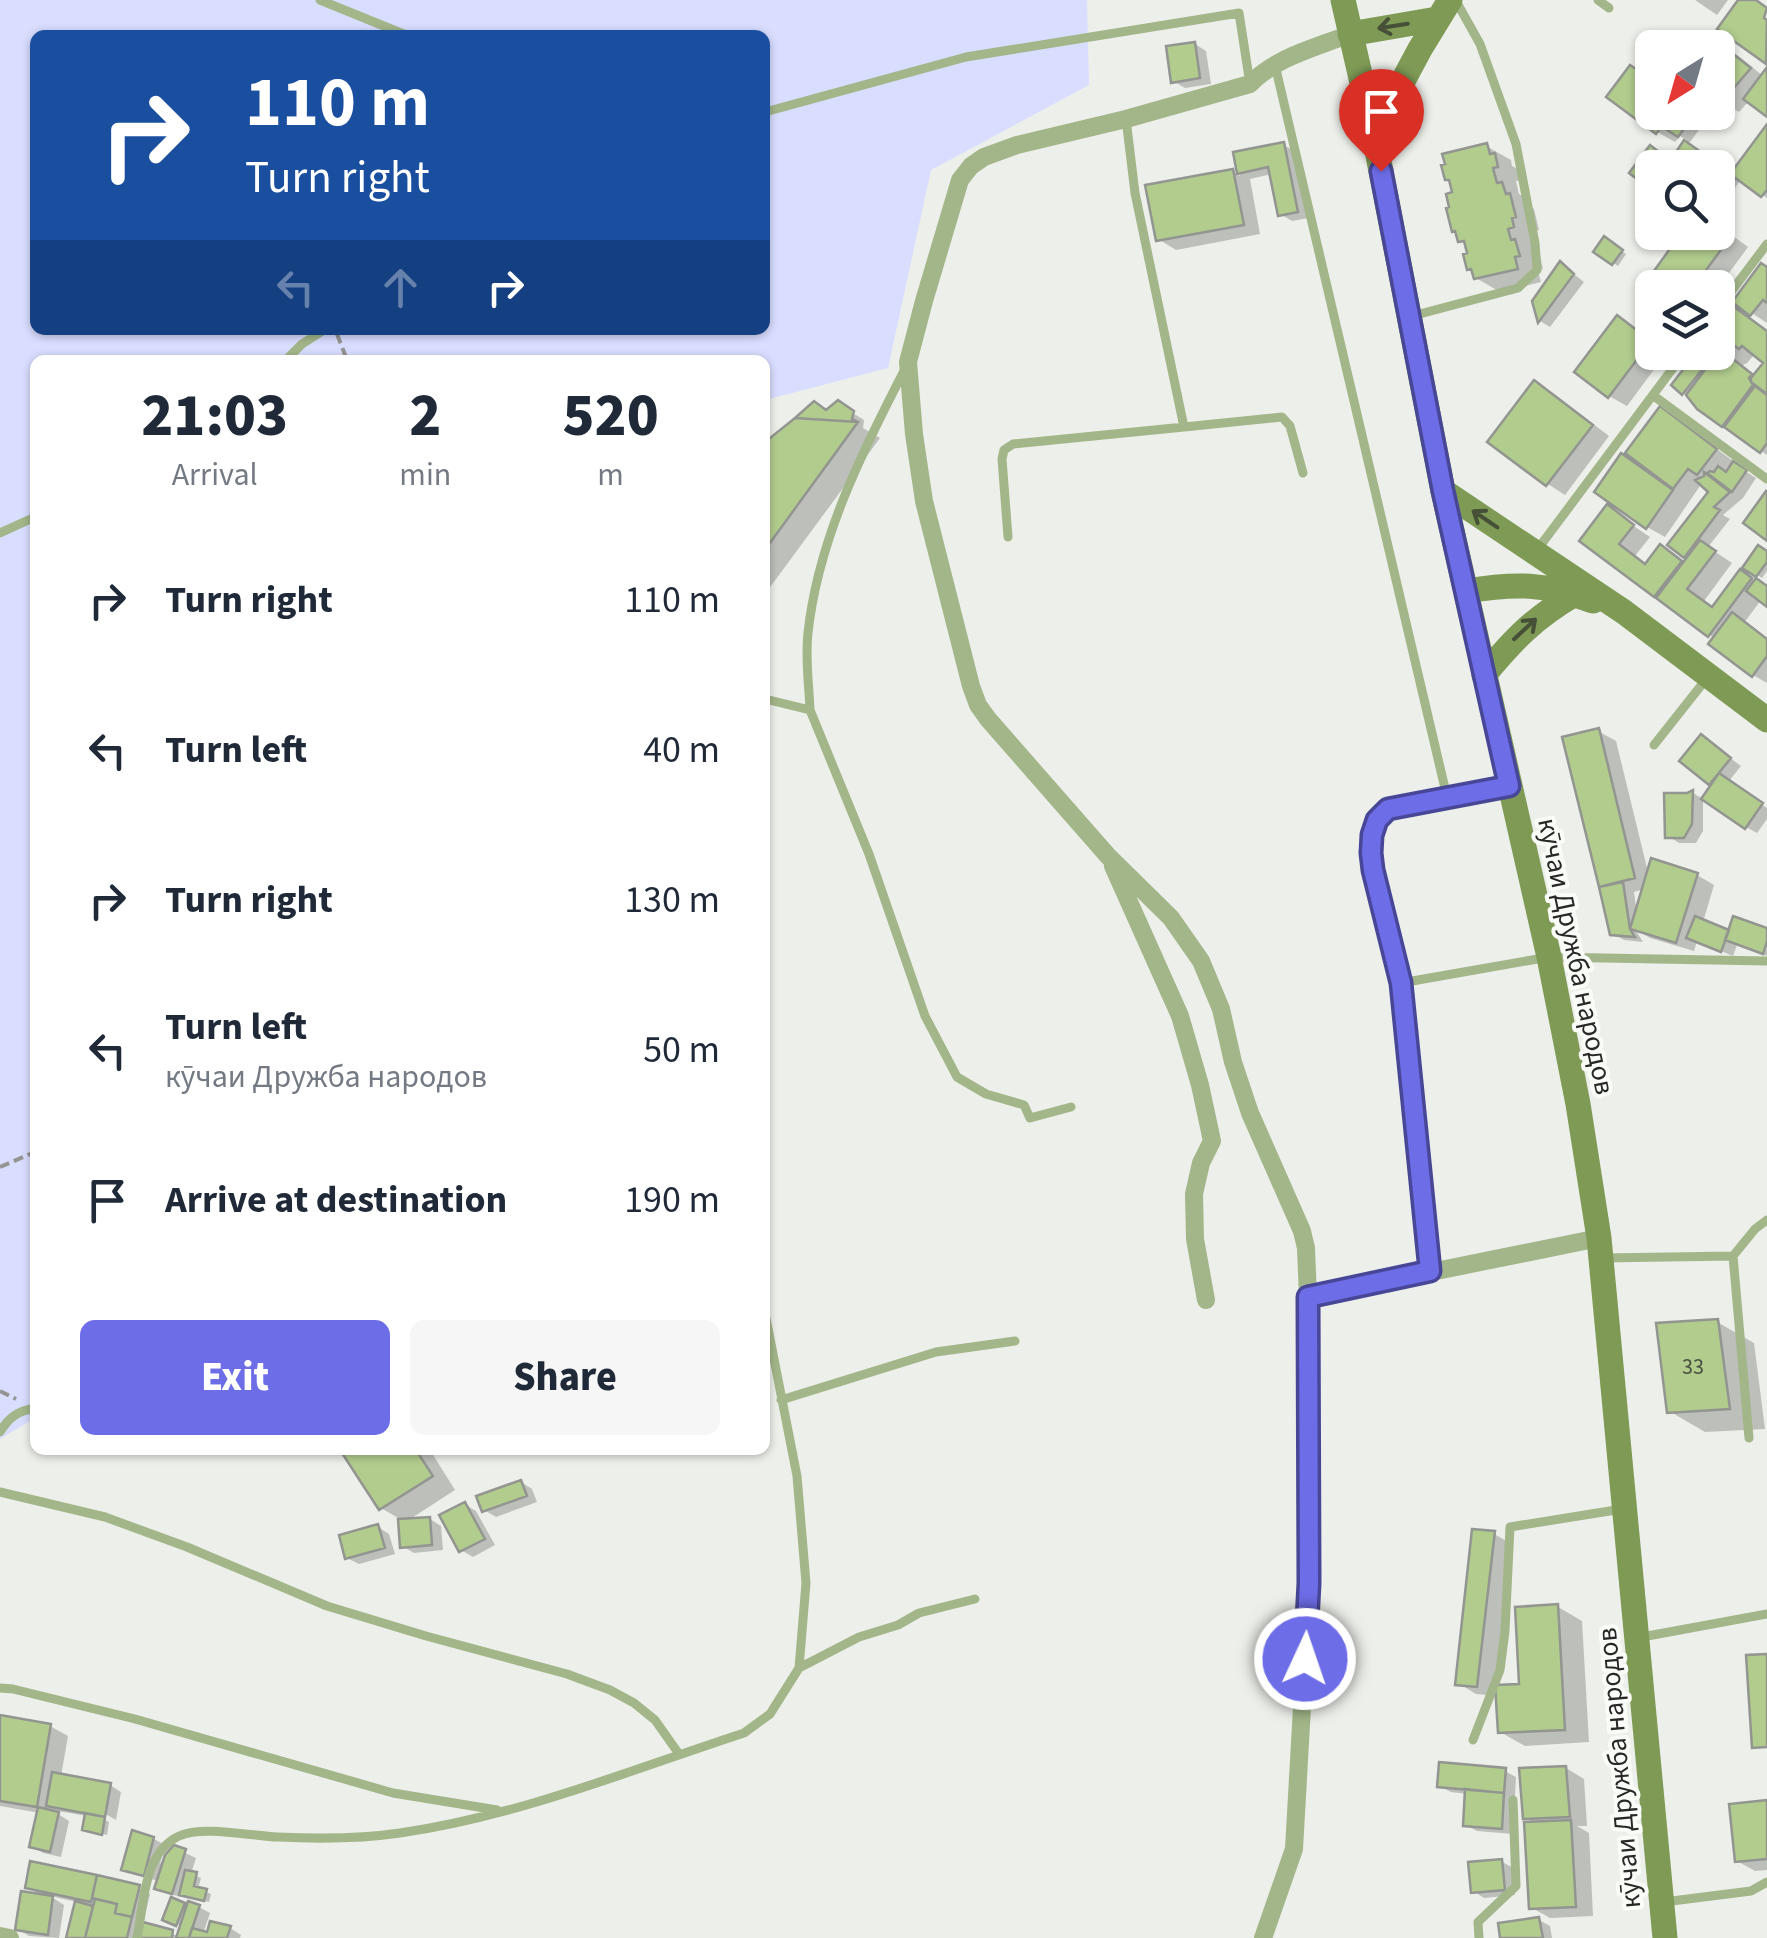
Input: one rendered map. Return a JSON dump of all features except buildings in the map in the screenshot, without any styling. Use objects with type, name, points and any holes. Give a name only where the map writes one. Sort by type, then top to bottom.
[{"type":"main road","name":"кӯчаи Дружба народов","points":[[1343,0],[1374,135],[1443,491],[1549,957],[1578,1104],[1600,1248],[1664,1938]]},
{"type":"main road","points":[[1350,34],[1448,6]]},
{"type":"main road","points":[[1374,135],[1448,6]]},
{"type":"main road","points":[[1443,491],[1624,612],[1767,720]]},
{"type":"main road","points":[[1466,591],[1522,584],[1575,594],[1624,612]]},
{"type":"main road","points":[[1484,675],[1529,624],[1575,594]]},
{"type":"street","points":[[1263,1938],[1294,1848],[1309,1583],[1306,1248],[1250,1113],[1221,1009],[1201,962],[1171,918],[1108,856],[978,704],[924,501],[908,362],[960,180],[971,166],[1017,145],[1250,84],[1274,64],[1350,34]]},
{"type":"street","points":[[1108,856],[1180,1016],[1204,1104],[1212,1141],[1201,1163],[1194,1194],[1195,1239],[1206,1300]]},
{"type":"street","points":[[1308,1297],[1430,1271],[1600,1248]]},
{"type":"street","points":[[0,1936],[10,1938]]},
{"type":"lane","points":[[320,0],[394,30]]},
{"type":"lane","points":[[1237,0],[1250,84]]},
{"type":"lane","points":[[1598,0],[1610,8]]},
{"type":"lane","points":[[1409,316],[1518,288],[1537,270],[1536,243],[1516,144],[1480,44],[1448,6]]},
{"type":"lane","points":[[770,111],[966,57],[1239,13]]},
{"type":"lane","points":[[1274,64],[1447,798]]},
{"type":"lane","points":[[1126,119],[1135,193],[1184,427]]},
{"type":"lane","points":[[1735,286],[1767,244]]},
{"type":"lane","points":[[291,355],[316,335]]},
{"type":"lane","points":[[908,362],[859,461],[823,561],[808,637],[810,710],[869,854],[925,1016],[956,1077],[986,1094],[1024,1105],[1030,1118],[1071,1108]]},
{"type":"lane","points":[[1535,553],[1672,370]]},
{"type":"lane","points":[[1654,396],[1767,479]]},
{"type":"lane","points":[[1008,537],[1002,459],[1004,450],[1013,444],[1282,417],[1290,426],[1303,473]]},
{"type":"lane","points":[[0,533],[30,519]]},
{"type":"lane","points":[[1654,745],[1709,676]]},
{"type":"lane","points":[[770,700],[810,710]]},
{"type":"lane","points":[[1430,1271],[1401,983],[1373,870],[1372,835],[1377,820],[1388,809],[1509,786]]},
{"type":"lane","points":[[1401,983],[1549,957],[1767,961]]},
{"type":"lane","points":[[1749,1438],[1733,1256],[1767,1220]]},
{"type":"lane","points":[[1600,1248],[1733,1256]]},
{"type":"lane","points":[[138,1938],[150,1872],[158,1854],[182,1834],[366,1837],[504,1812],[744,1733],[770,1714],[798,1668],[806,1583],[797,1476],[770,1340]]},
{"type":"lane","points":[[781,1400],[936,1352],[1015,1341]]},
{"type":"lane","points":[[0,1432],[7,1420],[30,1409]]},
{"type":"lane","points":[[0,1492],[105,1517],[187,1546],[327,1606],[568,1674],[610,1690],[655,1720],[679,1754]]},
{"type":"lane","points":[[1473,1740],[1500,1670],[1510,1528],[1624,1508]]},
{"type":"lane","points":[[798,1668],[919,1613],[974,1600]]},
{"type":"lane","points":[[1636,1638],[1767,1614]]},
{"type":"lane","points":[[0,1688],[135,1719],[393,1793],[504,1812]]},
{"type":"lane","points":[[1479,1938],[1478,1922],[1516,1886],[1513,1800]]},
{"type":"lane","points":[[1661,1902],[1751,1891],[1767,1882]]},
{"type":"path","points":[[0,1167],[30,1154]]},
{"type":"shaded area","points":[[0,0],[1087,0],[1089,85],[931,170],[888,368],[770,399],[770,355],[30,355],[30,1421],[0,1439]]},
{"type":"route","points":[[1305,1659],[1309,1583],[1308,1297],[1430,1271],[1401,983],[1373,870],[1372,835],[1377,820],[1388,809],[1509,786],[1443,491],[1381,171]]}]
